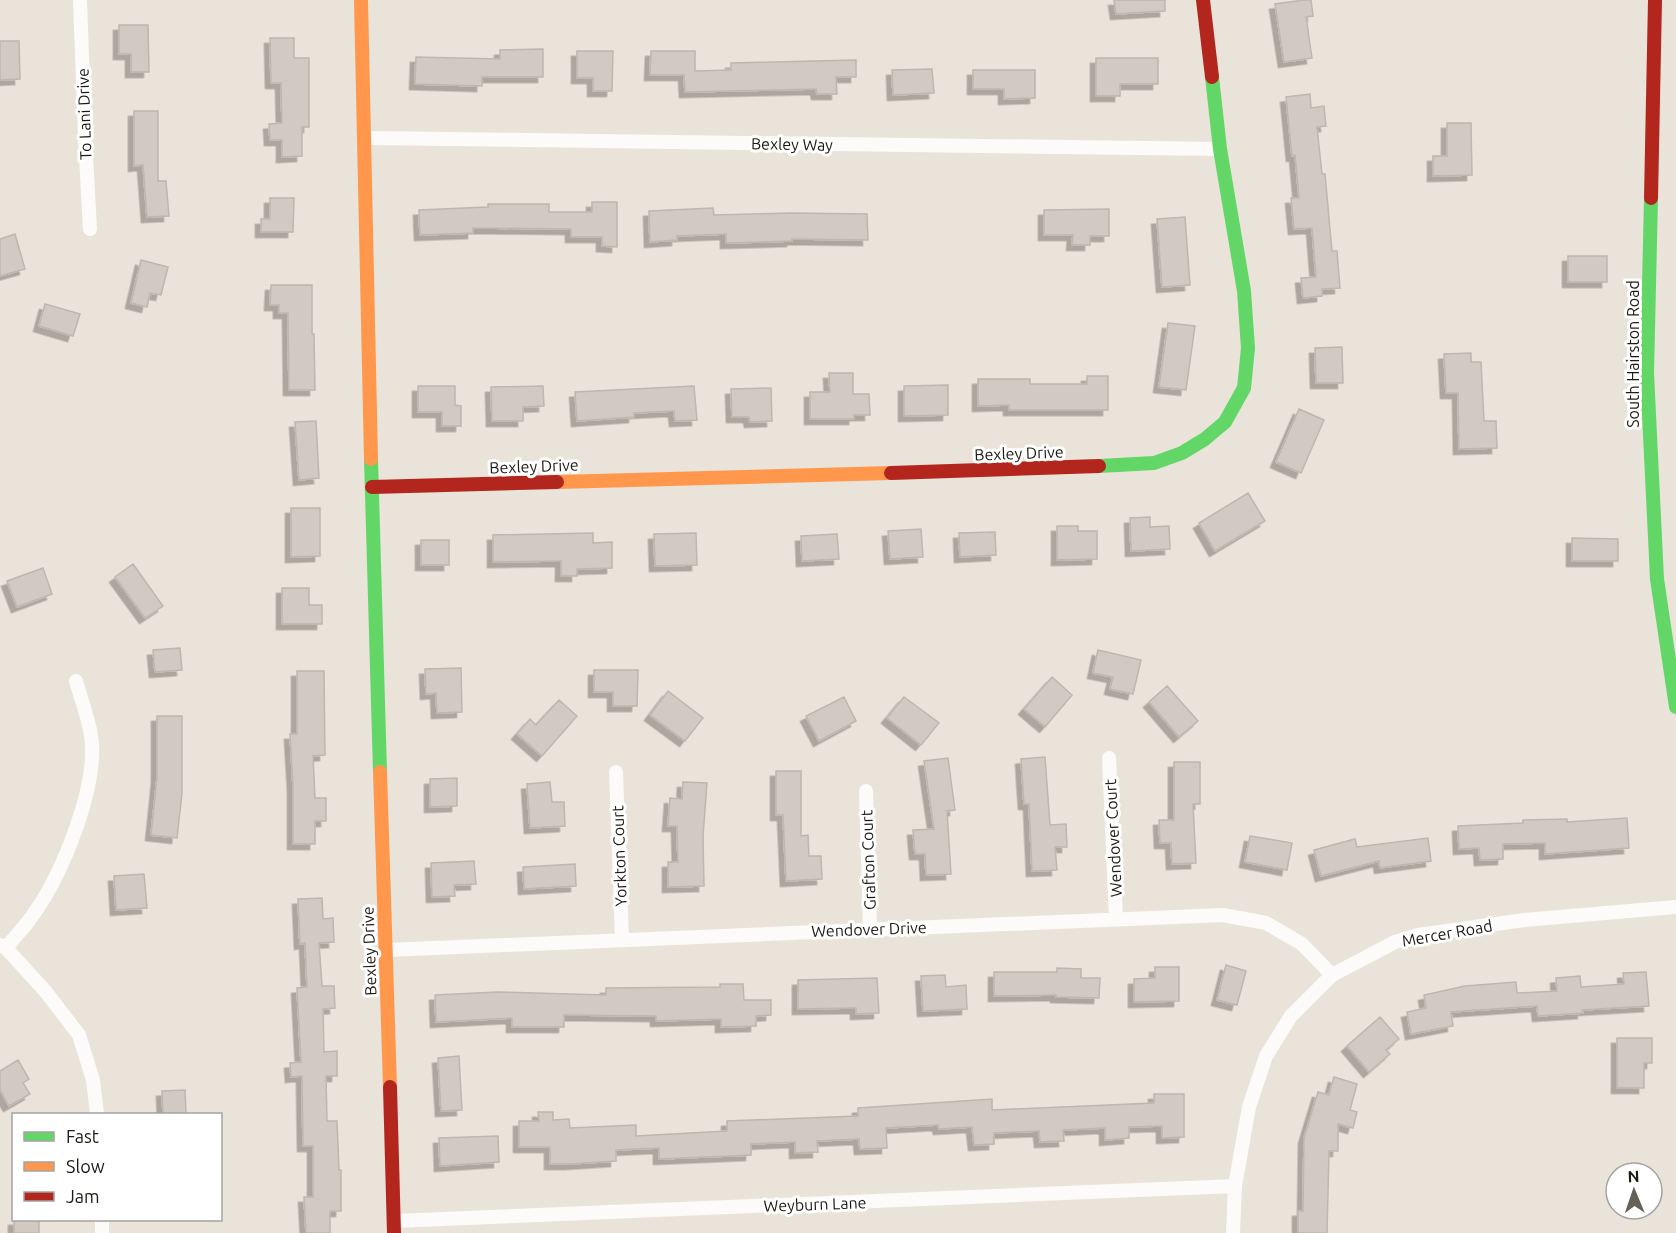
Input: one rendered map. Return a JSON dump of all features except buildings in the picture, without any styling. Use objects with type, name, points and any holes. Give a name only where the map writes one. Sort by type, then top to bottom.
[{"type":"street","name":"To Lani Drive","points":[[80,0],[90,229]]},
{"type":"street","name":"Bexley Drive","points":[[362,0],[372,487],[394,1227]]},
{"type":"street","name":"Bexley Drive","points":[[372,487],[1064,468],[1154,463],[1182,453],[1205,439],[1225,422],[1244,388],[1248,348],[1244,291],[1220,149],[1203,0]]},
{"type":"street","name":"South Hairston Road","points":[[1655,0],[1647,373],[1657,579],[1676,707]]},
{"type":"street","name":"Bexley Way","points":[[365,138],[1220,149]]},
{"type":"street","points":[[76,681],[91,736],[90,776],[79,823],[55,876],[35,912],[3,946],[46,992],[79,1035],[93,1080],[97,1113]]},
{"type":"street","name":"Wendover Court","points":[[1109,758],[1116,918]]},
{"type":"street","name":"Yorkton Court","points":[[616,772],[622,939]]},
{"type":"street","name":"Grafton Court","points":[[866,791],[870,929]]},
{"type":"street","name":"Mercer Road","points":[[1233,1233],[1235,1186],[1249,1107],[1266,1056],[1291,1016],[1332,975],[1395,942],[1418,934],[1524,920],[1676,907]]},
{"type":"street","name":"Wendover Drive","points":[[386,950],[1223,915],[1266,923],[1302,944],[1332,975]]},
{"type":"street","name":"Weyburn Lane","points":[[394,1227],[1235,1186]]},
{"type":"traffic: fast","points":[[1099,466],[1154,463],[1182,453],[1205,439],[1225,422],[1244,388],[1248,348],[1244,291],[1220,149],[1212,77]]},
{"type":"traffic: fast","points":[[1651,198],[1647,373],[1657,579],[1676,707]]},
{"type":"traffic: fast","points":[[371,459],[380,772]]},
{"type":"traffic: slow","points":[[361,0],[371,459]]},
{"type":"traffic: slow","points":[[557,482],[891,473]]},
{"type":"traffic: slow","points":[[380,772],[390,1087]]},
{"type":"traffic: jam","points":[[1203,0],[1212,77]]},
{"type":"traffic: jam","points":[[1651,198],[1655,0]]},
{"type":"traffic: jam","points":[[891,473],[1099,466]]},
{"type":"traffic: jam","points":[[372,487],[557,482]]},
{"type":"traffic: jam","points":[[390,1087],[394,1233]]}]
